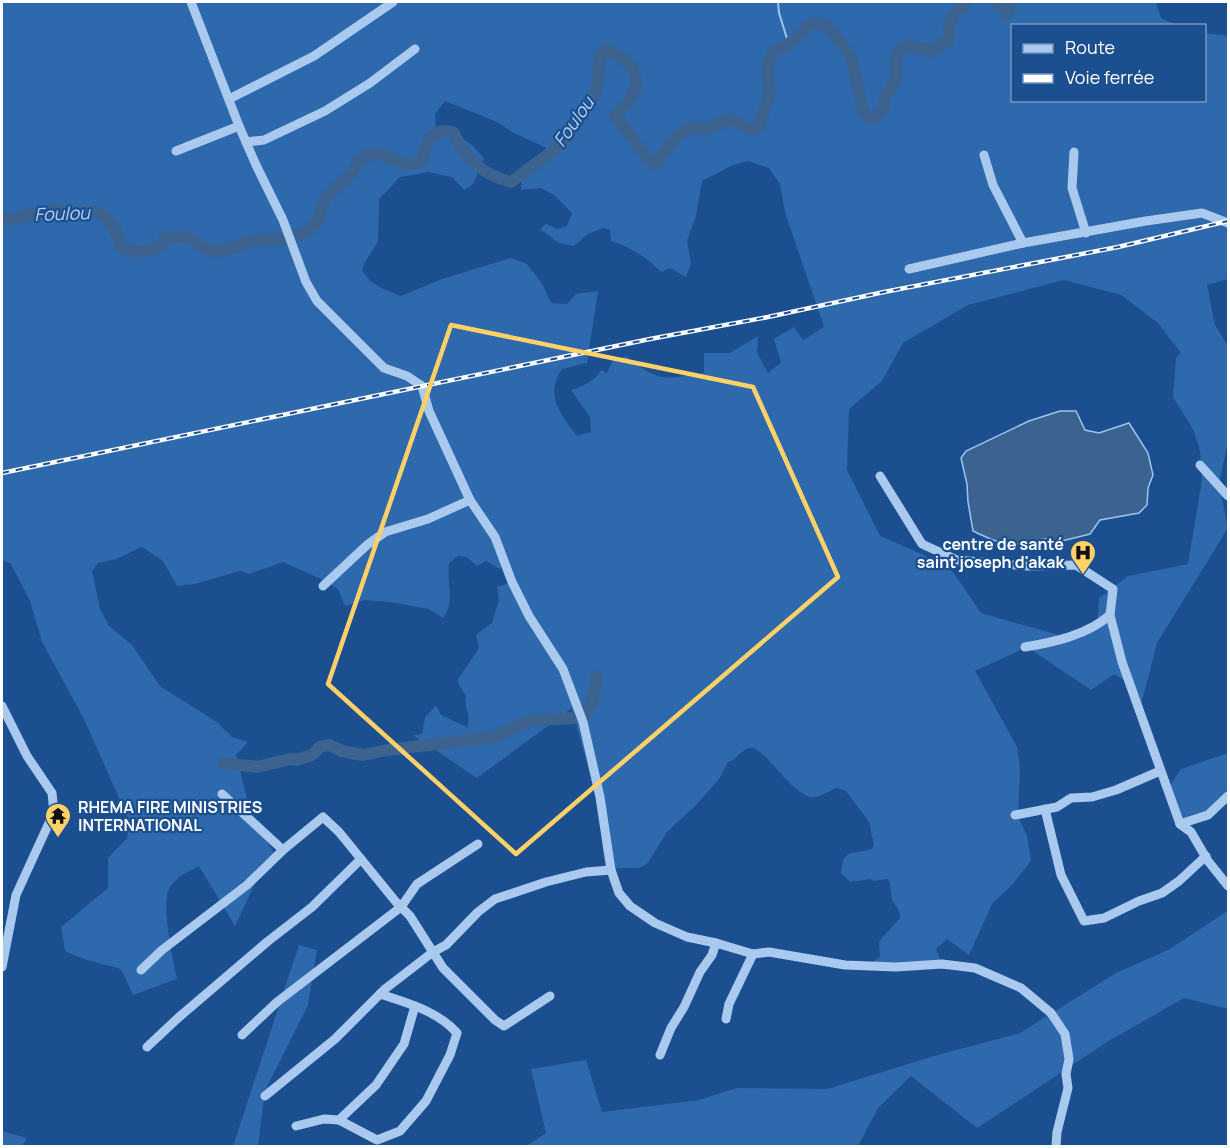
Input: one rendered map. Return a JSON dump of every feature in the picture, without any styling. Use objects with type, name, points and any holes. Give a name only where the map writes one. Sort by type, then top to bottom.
[{"type":"street","points":[[191,2],[239,126],[283,220],[306,282],[317,301],[384,368],[407,376],[422,386],[429,411],[470,500],[495,537],[512,582],[563,669],[582,716],[600,798],[611,870],[619,893],[630,906],[655,923],[687,937],[753,954],[769,952],[845,965],[896,967],[942,964],[975,968],[1021,988],[1051,1013],[1065,1034],[1070,1059],[1066,1074],[1068,1088],[1057,1132],[1056,1146]]},
{"type":"street","points":[[229,99],[314,56],[393,2]]},
{"type":"street","points":[[246,142],[264,140],[325,111],[370,83],[415,50]]},
{"type":"street","points":[[176,151],[239,126]]},
{"type":"street","points":[[1074,152],[1072,188],[1086,232]]},
{"type":"street","points":[[984,155],[993,185],[1023,243]]},
{"type":"street","points":[[909,269],[1023,243],[1146,221],[1202,213],[1228,223]]},
{"type":"street","points":[[1200,465],[1228,496]]},
{"type":"street","points":[[880,476],[922,544],[957,560],[1028,566],[1076,565],[1113,589],[1110,615],[1122,662],[1180,824],[1191,832],[1228,886]]},
{"type":"street","points":[[323,586],[367,545],[385,532],[428,519],[470,500]]},
{"type":"street","points":[[1025,647],[1051,642],[1097,626],[1110,615]]},
{"type":"street","points":[[2,706],[27,756],[52,793],[54,812],[16,895],[2,967]]},
{"type":"street","points":[[1015,814],[1057,807],[1071,798],[1092,797],[1116,790],[1160,771]]},
{"type":"street","points":[[222,794],[284,850]]},
{"type":"street","points":[[1180,824],[1208,815],[1228,796]]},
{"type":"street","points":[[1046,809],[1061,875],[1084,921],[1104,918],[1162,893],[1206,856]]},
{"type":"street","points":[[141,970],[162,950],[247,885],[323,817],[339,832],[411,916],[443,968],[486,1012],[504,1026],[549,996]]},
{"type":"street","points":[[242,1035],[277,1002],[401,907],[417,884],[478,844]]},
{"type":"street","points":[[147,1047],[267,942],[312,907],[361,860]]},
{"type":"street","points":[[265,1096],[335,1039],[380,994],[433,952],[446,945],[478,912],[495,899],[576,875],[611,870]]},
{"type":"street","points":[[660,1055],[671,1028],[684,1007],[700,972],[712,955],[716,943]]},
{"type":"street","points":[[726,1019],[729,1004],[753,954]]},
{"type":"street","points":[[296,1126],[324,1119],[339,1120],[376,1140],[400,1131],[426,1101],[450,1055],[457,1033],[449,1024],[415,1006],[380,994]]},
{"type":"street","points":[[339,1120],[376,1085],[404,1044],[415,1006]]},
{"type":"highlighted area","points":[[451,325],[753,387],[838,577],[516,854],[328,684]]},
{"type":"shaded area","points":[[2,2],[1156,2],[1161,18],[1175,24],[1011,24],[1011,102],[1206,102],[1206,33],[1228,36],[1228,279],[1207,285],[1215,325],[1228,346],[1228,442],[1219,483],[1228,528],[1157,643],[1139,713],[1131,684],[1114,674],[1091,690],[1027,647],[975,671],[1017,747],[1020,768],[1018,816],[1027,836],[1031,861],[1012,885],[992,904],[969,955],[947,939],[936,949],[942,964],[866,966],[880,957],[881,939],[900,918],[892,899],[888,879],[850,882],[841,873],[844,859],[847,856],[854,852],[872,849],[874,845],[869,822],[846,791],[837,788],[816,797],[808,796],[790,783],[757,750],[748,749],[728,762],[719,779],[697,804],[667,832],[647,864],[639,868],[611,870],[609,845],[572,708],[477,778],[413,735],[422,734],[425,717],[436,706],[441,715],[467,727],[469,719],[466,696],[458,679],[479,648],[476,635],[492,623],[499,600],[497,587],[512,582],[504,562],[500,569],[486,561],[477,566],[467,557],[458,556],[449,563],[450,598],[443,618],[429,609],[390,602],[365,600],[345,606],[338,589],[283,562],[249,574],[240,571],[195,584],[177,586],[163,561],[142,547],[116,559],[98,563],[92,571],[100,609],[109,626],[132,645],[160,686],[218,723],[232,737],[248,742],[236,755],[251,814],[274,853],[261,871],[235,926],[199,866],[175,881],[169,889],[166,907],[168,933],[177,979],[133,995],[121,969],[84,959],[65,951],[61,927],[108,888],[108,858],[127,838],[130,823],[84,719],[42,642],[30,601],[11,564],[2,560]],"holes":[[[445,101],[497,122],[514,133],[553,151],[522,174],[521,190],[541,188],[554,195],[572,213],[567,226],[558,229],[546,224],[540,229],[559,243],[574,246],[588,234],[603,228],[610,230],[611,241],[638,253],[661,272],[670,268],[686,277],[691,264],[687,241],[696,216],[702,181],[733,165],[748,161],[769,168],[780,184],[785,212],[824,327],[803,340],[794,327],[774,339],[781,363],[768,373],[757,353],[758,336],[730,353],[704,353],[704,373],[670,378],[654,375],[626,356],[612,362],[607,373],[601,370],[592,381],[571,390],[590,417],[591,432],[577,436],[560,412],[554,387],[562,369],[587,363],[598,291],[576,294],[567,304],[551,303],[543,285],[527,264],[511,258],[442,279],[401,296],[370,281],[362,271],[366,260],[378,242],[379,199],[400,177],[428,172],[452,177],[464,190],[473,184],[484,158],[472,145],[453,132],[436,133],[435,114]],[[1064,280],[1121,295],[1158,323],[1181,353],[1176,358],[1173,397],[1194,431],[1200,451],[1202,480],[1188,564],[1128,576],[1099,598],[1097,629],[1073,639],[981,613],[953,572],[924,555],[880,536],[847,470],[849,409],[882,381],[903,343],[968,305]]]},
{"type":"shaded area","points":[[1060,411],[1076,411],[1085,430],[1099,433],[1129,423],[1148,453],[1153,475],[1148,488],[1147,505],[1139,513],[1100,520],[1090,534],[1050,544],[1046,539],[1010,544],[973,531],[961,458],[966,451],[1029,421]]},
{"type":"shaded area","points":[[1228,753],[1228,796],[1222,803],[1180,824],[1167,790],[1181,769]]},
{"type":"shaded area","points":[[1226,912],[1228,913],[1228,1009],[1184,998],[1107,1042],[977,1128],[911,1076],[878,1108],[858,1146],[526,1146],[546,1133],[531,1069],[586,1060],[602,1112],[699,1100],[737,1088],[827,1089],[934,1056],[1020,1033],[1116,973],[1168,950]]},
{"type":"shaded area","points":[[299,945],[317,950],[308,1005],[265,1091],[258,1146],[233,1146]]},
{"type":"shaded area","points":[[2,1131],[27,1138],[22,1146],[2,1146]]},
{"type":"waterway","points":[[778,2],[789,45]]},
{"type":"waterway","name":"Foulou","points":[[2,219],[13,219],[52,210],[77,214],[97,211],[113,226],[121,247],[138,252],[152,249],[163,243],[163,239],[174,236],[190,238],[211,251],[230,249],[253,241],[277,240],[301,234],[314,226],[328,196],[351,174],[358,162],[365,156],[379,155],[407,164],[422,162],[430,138],[445,131],[453,132],[469,158],[483,170],[511,182],[553,151],[572,131],[596,91],[599,57],[607,50],[628,63],[636,79],[632,97],[615,116],[649,160],[657,163],[675,138],[690,127],[705,129],[731,120],[750,130],[758,128],[770,92],[767,70],[773,51],[793,40],[810,24],[827,25],[851,56],[863,110],[869,118],[874,118],[883,108],[886,94],[890,91],[897,75],[895,63],[898,53],[905,45],[932,51],[949,40],[949,26],[952,17],[967,2]]},
{"type":"waterway","name":"Foulou","points":[[996,2],[1007,14],[1011,2]]},
{"type":"waterway","points":[[584,716],[593,700],[597,677]]},
{"type":"waterway","points":[[224,763],[257,767],[290,759],[297,760],[312,755],[320,747],[329,745],[342,751],[363,755],[494,737],[535,720],[578,718]]},
{"type":"railway","points":[[2,473],[650,339],[1118,247],[1228,221]]},
{"type":"place","name":"centre de santé saint joseph d'akak","points":[[1083,576]]},
{"type":"place","name":"RHEMA FIRE MINISTRIES INTERNATIONAL","points":[[58,839]]}]
